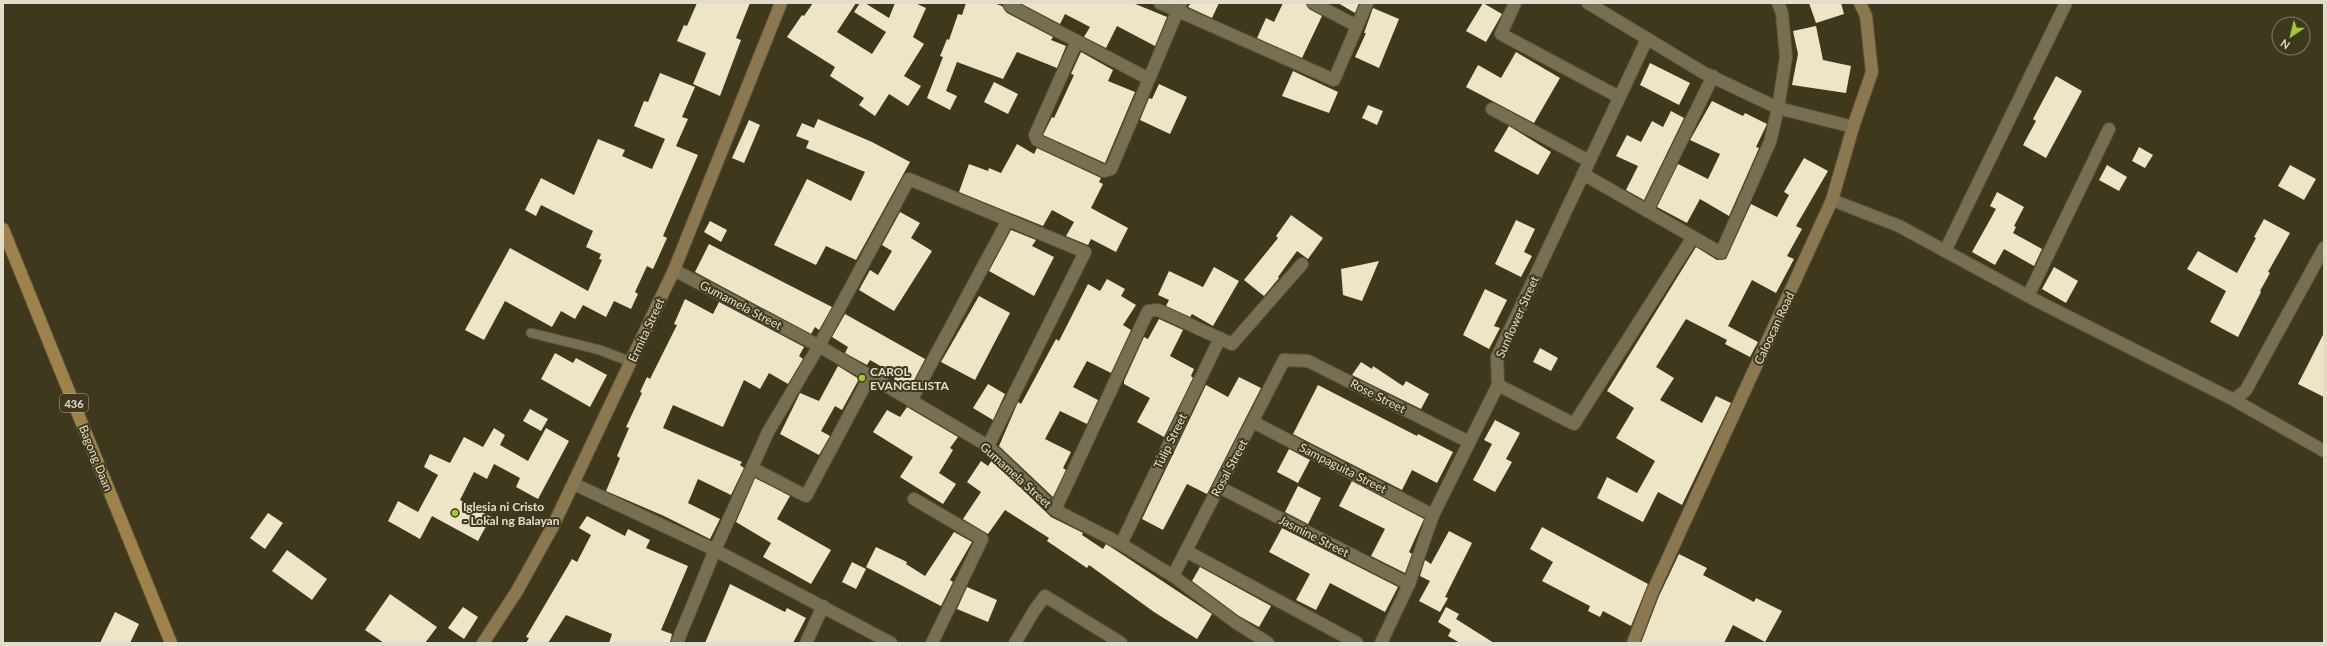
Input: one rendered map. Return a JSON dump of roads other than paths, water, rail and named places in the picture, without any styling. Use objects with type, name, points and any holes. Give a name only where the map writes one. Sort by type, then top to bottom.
[{"type":"main road","name":"Ermita Street","points":[[483,643],[517,591],[574,484],[674,270],[781,3]]},
{"type":"main road","name":"Caloocan Road","points":[[1633,643],[1652,593],[1832,200],[1853,127],[1872,72],[1866,16],[1860,3]]},
{"type":"main road","name":"Bagong Daan","points":[[3,229],[171,643]]},
{"type":"street","points":[[1009,3],[1010,6],[1149,79]]},
{"type":"street","points":[[1160,3],[1179,8],[1334,80],[1367,3]]},
{"type":"street","points":[[1314,3],[1357,26]]},
{"type":"street","points":[[1515,3],[1501,34],[1619,97]]},
{"type":"street","points":[[1588,3],[1704,73],[1778,108],[1853,127]]},
{"type":"street","points":[[1583,174],[1721,253],[1770,142],[1778,108],[1786,58],[1782,13],[1778,3]]},
{"type":"street","points":[[1945,251],[2066,3]]},
{"type":"street","points":[[1077,41],[1035,135],[1037,140],[1104,171],[1111,169],[1179,8]]},
{"type":"street","name":"Sunflower Street","points":[[1498,385],[1496,357],[1647,39]]},
{"type":"street","points":[[1647,211],[1713,76]]},
{"type":"street","points":[[1492,109],[1589,161]]},
{"type":"street","points":[[2028,296],[2109,129]]},
{"type":"street","points":[[677,643],[715,550],[768,432],[819,346],[909,179],[1085,252],[988,446]]},
{"type":"street","points":[[1832,200],[1899,226],[2028,296],[2234,400],[2324,451]]},
{"type":"street","points":[[911,401],[1008,220]]},
{"type":"street","points":[[1381,643],[1409,584],[1434,515],[1498,385],[1574,424],[1693,237]]},
{"type":"street","points":[[2234,400],[2246,390],[2324,248]]},
{"type":"street","points":[[1055,510],[1148,311],[1158,310],[1232,344],[1302,264]]},
{"type":"street","name":"Gumamela Street","points":[[674,270],[819,346],[988,446],[1055,510],[1121,544],[1173,576],[1235,622],[1268,643]]},
{"type":"street","name":"Tulip Street","points":[[1121,544],[1220,338]]},
{"type":"street","name":"Rosal Street","points":[[1173,576],[1284,360]]},
{"type":"street","name":"Rose Street","points":[[1284,360],[1308,361],[1469,442]]},
{"type":"street","points":[[752,468],[806,496],[870,376]]},
{"type":"street","name":"Sampaguita Street","points":[[1253,422],[1434,515]]},
{"type":"street","points":[[574,484],[715,550],[891,643]]},
{"type":"street","name":"Jasmine Street","points":[[1219,487],[1409,584]]},
{"type":"street","points":[[914,499],[982,539],[932,643]]},
{"type":"street","points":[[1186,551],[1357,643]]},
{"type":"street","points":[[1019,641],[1045,596],[1121,643]]},
{"type":"street","points":[[806,643],[823,606]]},
{"type":"lane","points":[[531,333],[600,350],[631,362]]},
{"type":"place","name":"CAROL EVANGELISTA","points":[[862,378]]},
{"type":"place","name":"Iglesia ni Cristo - Lokal ng Balayan","points":[[455,513]]}]
